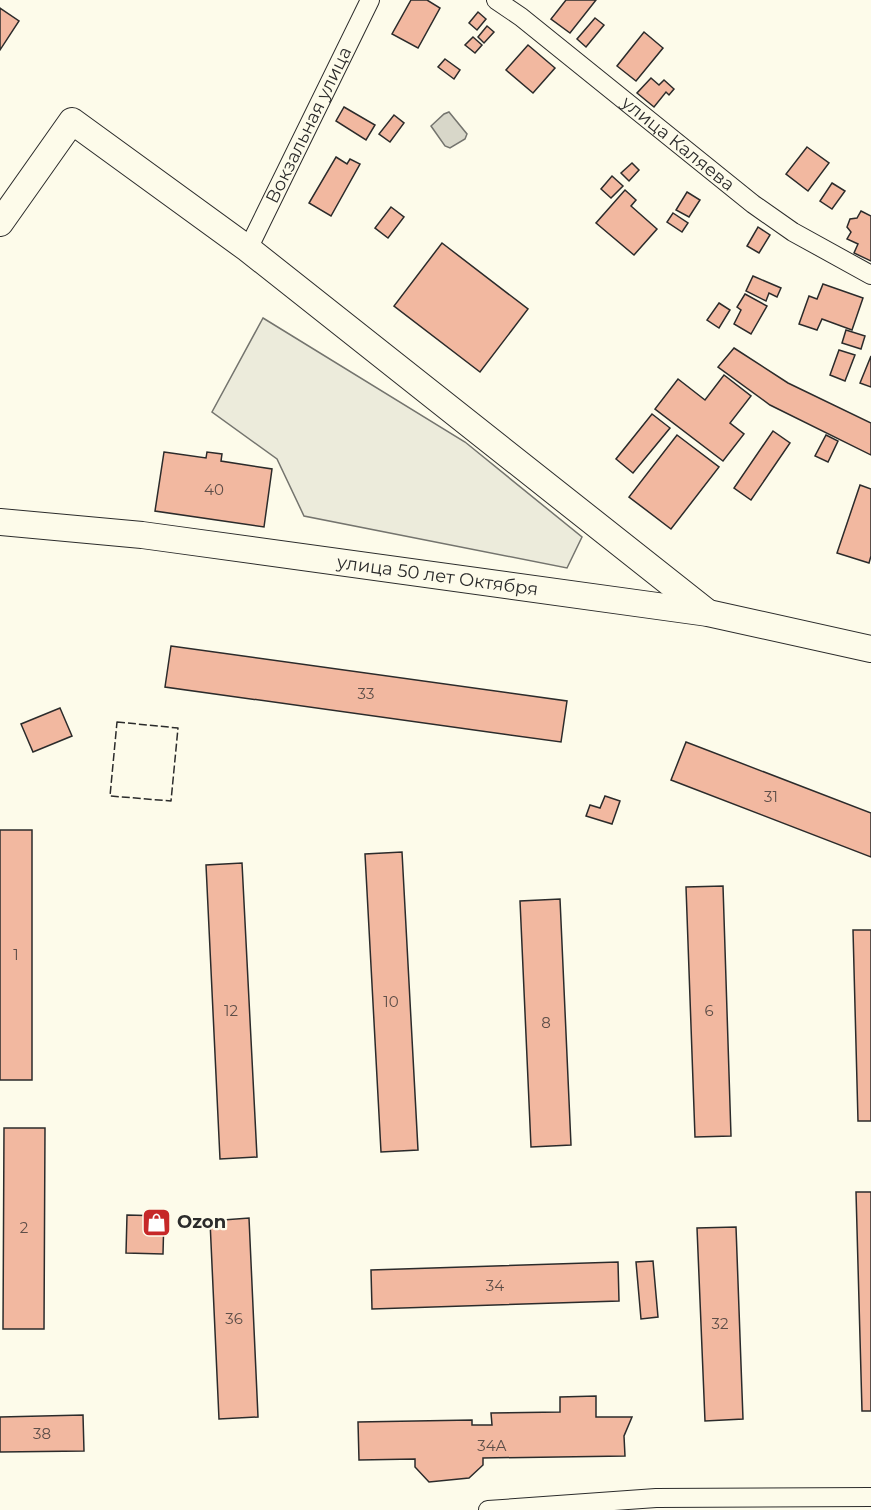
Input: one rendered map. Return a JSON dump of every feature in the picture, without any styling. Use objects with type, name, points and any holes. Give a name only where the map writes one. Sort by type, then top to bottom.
[{"type":"street","name":"Вокзальная улица","points":[[248,249],[370,0]]},
{"type":"street","name":"улица Каляева","points":[[496,0],[521,17],[753,204],[793,232],[871,275]]},
{"type":"street","points":[[0,223],[72,121],[248,249],[708,613]]},
{"type":"street","name":"улица 50 лет Октября","points":[[0,522],[153,537],[708,613],[871,649]]},
{"type":"street","points":[[488,1510],[656,1498],[871,1497]]},
{"type":"shaded area","points":[[449,112],[467,134],[465,139],[450,148],[445,146],[431,126]]},
{"type":"shaded area","points":[[263,318],[465,442],[582,537],[567,568],[304,516],[277,459],[212,412]]},
{"type":"building","points":[[411,0],[427,0],[440,8],[418,48],[392,34]]},
{"type":"building","points":[[566,0],[596,0],[570,33],[551,19]]},
{"type":"building","points":[[0,8],[19,21],[0,50]]},
{"type":"building","points":[[478,12],[486,19],[477,30],[469,23]]},
{"type":"building","points":[[595,18],[604,25],[586,47],[577,39]]},
{"type":"building","points":[[487,26],[494,32],[484,43],[478,37]]},
{"type":"building","points":[[644,32],[663,48],[636,81],[617,66]]},
{"type":"building","points":[[473,37],[482,45],[475,53],[465,45]]},
{"type":"building","points":[[528,45],[555,68],[533,93],[506,70]]},
{"type":"building","points":[[445,59],[460,70],[454,79],[438,67]]},
{"type":"building","points":[[651,78],[659,85],[664,80],[674,89],[669,95],[666,92],[654,107],[637,93]]},
{"type":"building","points":[[344,107],[375,125],[366,140],[336,121]]},
{"type":"building","points":[[394,115],[404,123],[390,142],[379,134]]},
{"type":"building","points":[[807,147],[829,163],[808,191],[786,174]]},
{"type":"building","points":[[336,157],[347,164],[350,159],[360,164],[331,216],[309,203]]},
{"type":"building","points":[[632,163],[639,170],[629,181],[621,173]]},
{"type":"building","points":[[612,176],[623,186],[611,198],[601,189]]},
{"type":"building","points":[[832,183],[845,191],[832,209],[820,201]]},
{"type":"building","points":[[625,190],[636,200],[631,206],[657,229],[634,255],[596,223]]},
{"type":"building","points":[[687,192],[700,200],[689,217],[676,210]]},
{"type":"building","points":[[391,207],[404,217],[388,238],[375,228]]},
{"type":"building","points":[[861,211],[871,216],[871,261],[854,253],[858,244],[847,239],[851,232],[847,227],[850,219],[857,218]]},
{"type":"building","points":[[673,213],[688,223],[682,232],[667,222]]},
{"type":"building","points":[[758,227],[770,235],[759,253],[747,246]]},
{"type":"building","points":[[442,243],[528,309],[480,372],[394,306]]},
{"type":"building","points":[[753,276],[781,288],[777,297],[769,293],[766,301],[746,291]]},
{"type":"building","points":[[823,284],[863,298],[852,330],[822,319],[817,330],[799,324],[809,296],[817,299]]},
{"type":"building","points":[[745,294],[767,306],[751,334],[734,324],[741,310],[737,307]]},
{"type":"building","points":[[719,303],[730,310],[719,328],[707,320]]},
{"type":"building","points":[[846,330],[865,336],[861,349],[842,343]]},
{"type":"building","points":[[734,348],[788,383],[871,423],[871,455],[770,405],[718,367]]},
{"type":"building","points":[[839,350],[855,355],[845,381],[830,375]]},
{"type":"building","points":[[871,356],[871,387],[860,383]]},
{"type":"building","points":[[724,375],[751,396],[730,423],[744,434],[723,461],[655,409],[678,379],[705,400]]},
{"type":"building","points":[[652,414],[670,428],[633,473],[616,459]]},
{"type":"building","points":[[773,431],[790,443],[751,500],[734,488]]},
{"type":"building","points":[[677,435],[719,467],[671,529],[629,497]]},
{"type":"building","points":[[826,435],[838,441],[828,462],[815,456]]},
{"type":"building","points":[[164,452],[206,458],[207,452],[222,454],[221,461],[272,469],[264,527],[155,511]]},
{"type":"building","points":[[860,485],[871,489],[871,556],[869,563],[837,553]]},
{"type":"building","points":[[171,646],[567,701],[561,742],[165,687]]},
{"type":"building","points":[[60,708],[72,736],[33,752],[21,724]]},
{"type":"building","points":[[686,742],[871,813],[871,857],[671,780]]},
{"type":"building","points":[[605,796],[620,801],[612,824],[586,816],[590,805],[600,808]]},
{"type":"building","points":[[0,830],[32,830],[32,1080],[0,1080]]},
{"type":"building","points":[[402,852],[418,1150],[381,1152],[365,854]]},
{"type":"building","points":[[242,863],[257,1157],[220,1159],[206,865]]},
{"type":"building","points":[[723,886],[731,1136],[695,1137],[686,887]]},
{"type":"building","points":[[560,899],[571,1145],[531,1147],[520,901]]},
{"type":"building","points":[[853,930],[871,930],[871,1121],[858,1121]]},
{"type":"building","points":[[4,1128],[45,1128],[44,1329],[3,1329]]},
{"type":"building","points":[[856,1192],[871,1192],[871,1411],[862,1411]]},
{"type":"building","points":[[127,1215],[164,1216],[163,1254],[126,1253]]},
{"type":"building","points":[[249,1218],[258,1417],[219,1419],[210,1221]]},
{"type":"building","points":[[736,1227],[743,1419],[705,1421],[697,1228]]},
{"type":"building","points":[[653,1261],[658,1317],[641,1319],[636,1262]]},
{"type":"building","points":[[618,1262],[619,1301],[372,1309],[371,1270]]},
{"type":"building","points":[[596,1396],[596,1417],[632,1417],[624,1436],[625,1456],[483,1458],[483,1465],[469,1478],[429,1482],[415,1467],[415,1459],[359,1460],[358,1422],[472,1420],[472,1425],[492,1425],[491,1413],[560,1412],[560,1397]]},
{"type":"building","points":[[83,1415],[84,1451],[0,1452],[0,1417]]},
{"type":"fence","points":[[117,722],[178,728],[171,801],[110,796],[117,722]]},
{"type":"place","name":"Ozon","points":[[156,1222]]}]
